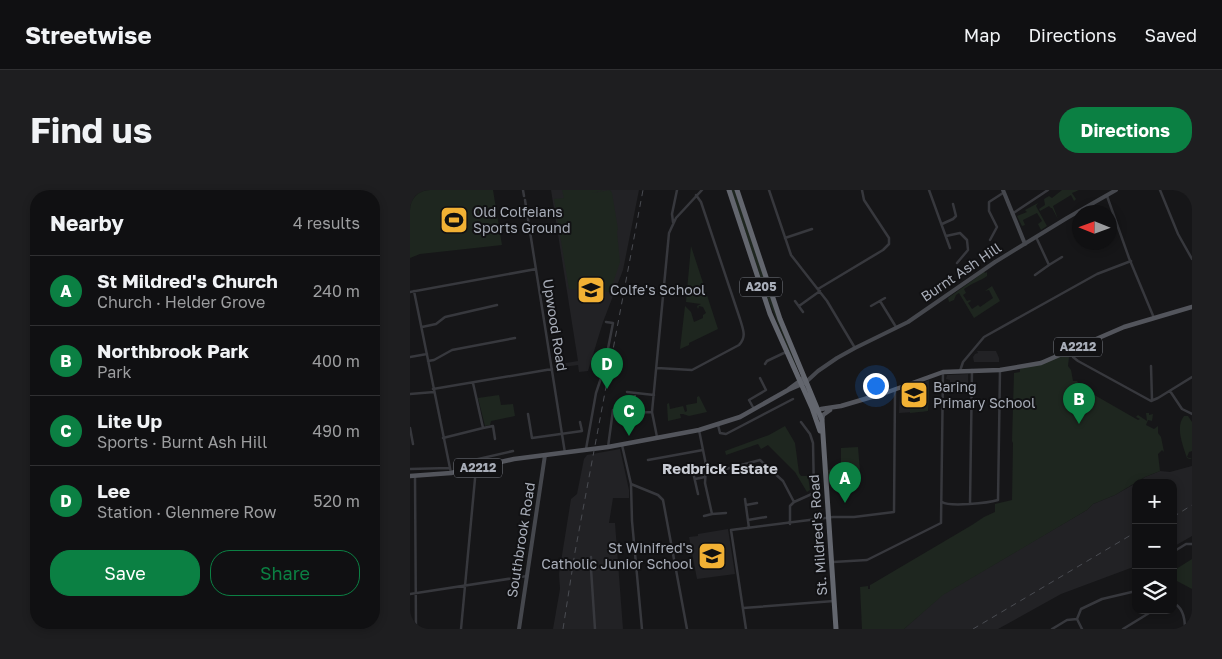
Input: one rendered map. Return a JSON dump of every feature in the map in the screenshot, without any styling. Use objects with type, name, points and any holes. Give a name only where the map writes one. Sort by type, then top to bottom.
[{"type":"highway","name":"A205","points":[[729,190],[770,314],[787,352],[803,381]]},
{"type":"highway","name":"A205","points":[[737,190],[780,319],[816,413]]},
{"type":"highway","name":"St. Mildred's Road","points":[[816,413],[822,420],[828,519],[836,562],[831,601],[836,629]]},
{"type":"highway","name":"St. Mildred's Road","points":[[816,413],[822,439]]},
{"type":"main road","name":"A2212","points":[[816,413],[895,390],[943,372],[1000,370],[1041,363],[1112,332],[1192,306]]},
{"type":"main road","name":"Burnt Ash Hill","points":[[608,447],[699,430],[740,417],[803,381]]},
{"type":"main road","name":"A2212","points":[[816,413],[839,407]]},
{"type":"main road","points":[[822,420],[830,410]]},
{"type":"main road","name":"A2212","points":[[413,476],[476,468],[508,460],[608,447]]},
{"type":"street","points":[[523,190],[524,196]]},
{"type":"street","points":[[674,222],[672,214],[677,190]]},
{"type":"street","points":[[769,190],[793,258],[835,313],[855,348]]},
{"type":"street","points":[[799,306],[819,290],[883,250],[889,244],[889,238],[864,200],[862,190]]},
{"type":"street","points":[[929,190],[950,248]]},
{"type":"street","points":[[1012,214],[1048,190]]},
{"type":"street","name":"Burnt Ash Hill","points":[[803,381],[855,348],[908,322],[986,268],[1116,190]]},
{"type":"street","points":[[1160,190],[1178,234],[1192,259]]},
{"type":"street","points":[[657,438],[652,412],[668,233],[674,222],[700,191]]},
{"type":"street","points":[[990,240],[997,227],[990,214],[989,202],[1003,191],[1026,244]]},
{"type":"street","points":[[657,368],[692,370],[739,345],[743,339],[743,331],[738,313],[700,200],[696,195]]},
{"type":"street","points":[[1106,195],[1130,261],[1154,318]]},
{"type":"street","name":"Upwood Road","points":[[525,200],[565,453]]},
{"type":"street","points":[[942,224],[956,216],[953,204]]},
{"type":"street","points":[[785,238],[812,229]]},
{"type":"street","points":[[946,236],[960,232],[968,243],[968,250],[957,263]]},
{"type":"street","points":[[1036,237],[1049,265]]},
{"type":"street","points":[[1035,275],[1062,257]]},
{"type":"street","points":[[960,371],[963,362],[984,336],[1100,272],[1130,261]]},
{"type":"street","points":[[410,292],[536,269]]},
{"type":"street","points":[[410,469],[450,470],[414,291]]},
{"type":"street","points":[[871,306],[885,298]]},
{"type":"street","points":[[795,301],[803,312]]},
{"type":"street","points":[[880,301],[896,328]]},
{"type":"street","points":[[422,327],[436,324],[445,317],[496,305]]},
{"type":"street","points":[[586,450],[596,393],[604,369],[613,324],[606,322]]},
{"type":"street","points":[[428,361],[452,350],[515,338]]},
{"type":"street","points":[[1070,351],[1076,360],[1152,401],[1192,377]]},
{"type":"street","points":[[765,364],[767,361],[787,352]]},
{"type":"street","points":[[410,357],[426,354]]},
{"type":"street","points":[[1150,366],[1152,401]]},
{"type":"street","points":[[410,394],[552,369]]},
{"type":"street","points":[[970,504],[972,370]]},
{"type":"street","points":[[942,503],[970,504],[998,500],[1000,370]]},
{"type":"street","points":[[836,562],[870,559],[939,524],[942,518],[940,514],[942,503],[943,372]]},
{"type":"street","points":[[754,409],[749,400],[766,390],[760,378]]},
{"type":"street","points":[[474,383],[483,428]]},
{"type":"street","points":[[746,629],[731,530],[894,512],[895,390]]},
{"type":"street","points":[[1170,391],[1182,409],[1192,414]]},
{"type":"street","points":[[627,392],[654,395]]},
{"type":"street","points":[[635,393],[632,412],[652,412]]},
{"type":"street","points":[[718,424],[720,432],[726,434],[793,399]]},
{"type":"street","points":[[608,447],[612,410]]},
{"type":"street","points":[[528,414],[532,438],[582,431],[580,422]]},
{"type":"street","points":[[790,524],[790,506],[794,502],[814,493],[813,443],[810,434],[801,422]]},
{"type":"street","points":[[443,438],[492,424],[495,439]]},
{"type":"street","points":[[410,429],[413,444]]},
{"type":"street","points":[[699,430],[706,465],[705,483],[712,514]]},
{"type":"street","points":[[622,445],[631,484],[632,521],[642,629]]},
{"type":"street","points":[[648,460],[703,450]]},
{"type":"street","points":[[464,470],[465,462],[513,451]]},
{"type":"street","points":[[506,452],[508,460]]},
{"type":"street","name":"Southbrook Road","points":[[519,629],[545,455]]},
{"type":"street","points":[[726,469],[760,460],[783,481],[794,502]]},
{"type":"street","points":[[461,629],[476,468]]},
{"type":"street","points":[[693,472],[698,494]]},
{"type":"street","points":[[413,476],[416,629]]},
{"type":"street","points":[[694,479],[706,477]]},
{"type":"street","points":[[631,484],[658,495],[663,500],[687,629]]},
{"type":"street","points":[[745,500],[750,528]]},
{"type":"street","points":[[746,505],[757,504]]},
{"type":"street","points":[[704,516],[726,512]]},
{"type":"street","points":[[748,520],[766,517]]},
{"type":"street","points":[[1177,550],[1186,544],[1192,544]]},
{"type":"street","points":[[591,557],[594,629]]},
{"type":"street","points":[[410,594],[527,576]]},
{"type":"street","points":[[1082,629],[1077,619],[1081,609],[1118,594],[1132,592]]},
{"type":"street","points":[[743,608],[831,601]]},
{"type":"street","points":[[1177,606],[1181,609],[1185,629]]},
{"type":"street","points":[[1123,629],[1147,614]]},
{"type":"street","points":[[1052,629],[1067,620],[1077,619]]},
{"type":"street","points":[[1130,624],[1133,629]]},
{"type":"shaded area","name":"Old Colfeians Sports Ground","points":[[410,190],[493,190],[502,245],[420,254],[410,258]]},
{"type":"shaded area","name":"Colfe's School","points":[[551,190],[639,190],[623,270],[603,322],[588,371],[579,372],[578,365],[555,368],[554,365],[578,361]]},
{"type":"shaded area","points":[[562,190],[604,190],[592,193],[610,190],[612,193],[618,229],[620,262],[610,292],[569,289],[554,199],[564,198]]},
{"type":"shaded area","points":[[731,190],[735,190],[776,314],[797,368],[768,299]]},
{"type":"shaded area","points":[[1062,190],[1079,190],[1072,193],[1076,199],[1074,201],[1071,195],[1053,206],[1058,219],[1049,206],[1040,211],[1039,209],[1045,205],[1044,199],[1049,196],[1052,198]]},
{"type":"shaded area","points":[[1038,203],[1036,206],[1047,226],[1041,230],[1038,224],[1042,221],[1037,213],[1023,220],[1025,225],[1022,226],[1017,216],[1027,212],[1025,210]]},
{"type":"shaded area","points":[[691,246],[718,329],[680,349],[685,306],[691,312],[694,322],[703,318],[703,315],[706,313],[703,307],[699,306],[698,309],[697,306],[701,304],[686,302]]},
{"type":"shaded area","points":[[984,271],[985,273],[987,272],[987,276],[964,289],[966,293],[963,295],[967,301],[971,301],[968,303],[972,309],[978,305],[980,307],[993,298],[989,290],[985,291],[992,286],[1000,301],[974,318],[959,293],[954,300],[949,302],[948,298]]},
{"type":"shaded area","points":[[977,351],[996,351],[999,362],[974,362],[973,357],[978,353]]},
{"type":"shaded area","points":[[1067,354],[1069,357],[1068,366],[1071,370],[1073,381],[1077,381],[1082,387],[1088,387],[1091,393],[1138,420],[1140,419],[1136,417],[1138,415],[1147,421],[1146,413],[1149,413],[1149,415],[1153,414],[1152,421],[1148,420],[1146,425],[1154,429],[1158,426],[1158,433],[1161,437],[1164,452],[1162,450],[1158,454],[1160,471],[1142,479],[1132,479],[1132,485],[1115,495],[1093,504],[1087,510],[943,595],[904,629],[862,629],[860,587],[868,586],[868,589],[870,589],[870,585],[995,512],[995,504],[1012,500],[1014,373],[1020,372],[1020,369],[1041,360],[1044,362]]},
{"type":"shaded area","points":[[968,374],[968,389],[950,389],[950,380],[946,379],[947,375]]},
{"type":"shaded area","name":"Baring Primary School","points":[[929,380],[928,411],[899,413],[900,392]]},
{"type":"shaded area","points":[[923,390],[929,390],[928,411],[910,413],[910,400],[923,397]]},
{"type":"shaded area","points":[[499,395],[501,405],[513,404],[515,416],[491,421],[490,425],[485,426],[478,398]]},
{"type":"shaded area","points":[[699,396],[707,412],[689,416],[680,414],[681,418],[668,421],[667,404],[669,403],[670,409],[683,406],[685,412],[687,411],[686,405],[697,403],[697,397]]},
{"type":"shaded area","points":[[1184,416],[1188,416],[1192,422],[1192,451],[1189,452],[1187,457],[1192,458],[1190,459],[1187,458],[1180,431],[1181,420]]},
{"type":"shaded area","points":[[785,426],[795,443],[799,473],[801,476],[808,476],[810,490],[807,492],[795,472],[768,445],[761,449],[758,444],[726,455],[725,451],[769,435]]},
{"type":"shaded area","points":[[858,447],[860,471],[850,473],[850,481],[844,482],[844,473],[838,473],[841,472],[841,448]]},
{"type":"shaded area","points":[[620,449],[629,498],[613,498],[609,523],[615,523],[623,629],[553,629],[560,589],[559,574],[571,499],[577,494],[584,459],[587,455]]},
{"type":"shaded area","points":[[1192,466],[1192,536],[1177,545],[1177,479],[1142,479],[1160,471],[1170,472]]},
{"type":"shaded area","points":[[835,469],[838,473],[838,479],[832,481],[837,483],[829,484],[827,470]]},
{"type":"shaded area","points":[[1132,485],[1132,567],[1061,594],[998,629],[904,629],[942,595],[1087,510],[1093,504]]},
{"type":"shaded area","name":"St Winifred's Catholic Junior School","points":[[728,529],[735,574],[697,579],[689,537]]},
{"type":"shaded area","points":[[1192,559],[1192,589],[1177,581],[1177,568]]},
{"type":"railway","points":[[563,629],[575,552],[643,190]]},
{"type":"railway","points":[[1177,514],[1192,505]]},
{"type":"railway","points":[[973,629],[1132,534]]},
{"type":"place","name":"Old Colfeians Sports Ground","points":[[454,220]]},
{"type":"place","name":"Colfe's School","points":[[591,290]]},
{"type":"place","name":"Lee","points":[[607,389]]},
{"type":"place","name":"Baring Primary School","points":[[914,395]]},
{"type":"place","name":"Northbrook Park","points":[[1079,424]]},
{"type":"place","name":"Lite Up","points":[[629,436]]},
{"type":"place","name":"St Mildred's Church","points":[[845,503]]},
{"type":"place","name":"St Winifred's Catholic Junior School","points":[[712,556]]},
{"type":"district","name":"Redbrick Estate","points":[[720,469]]}]
